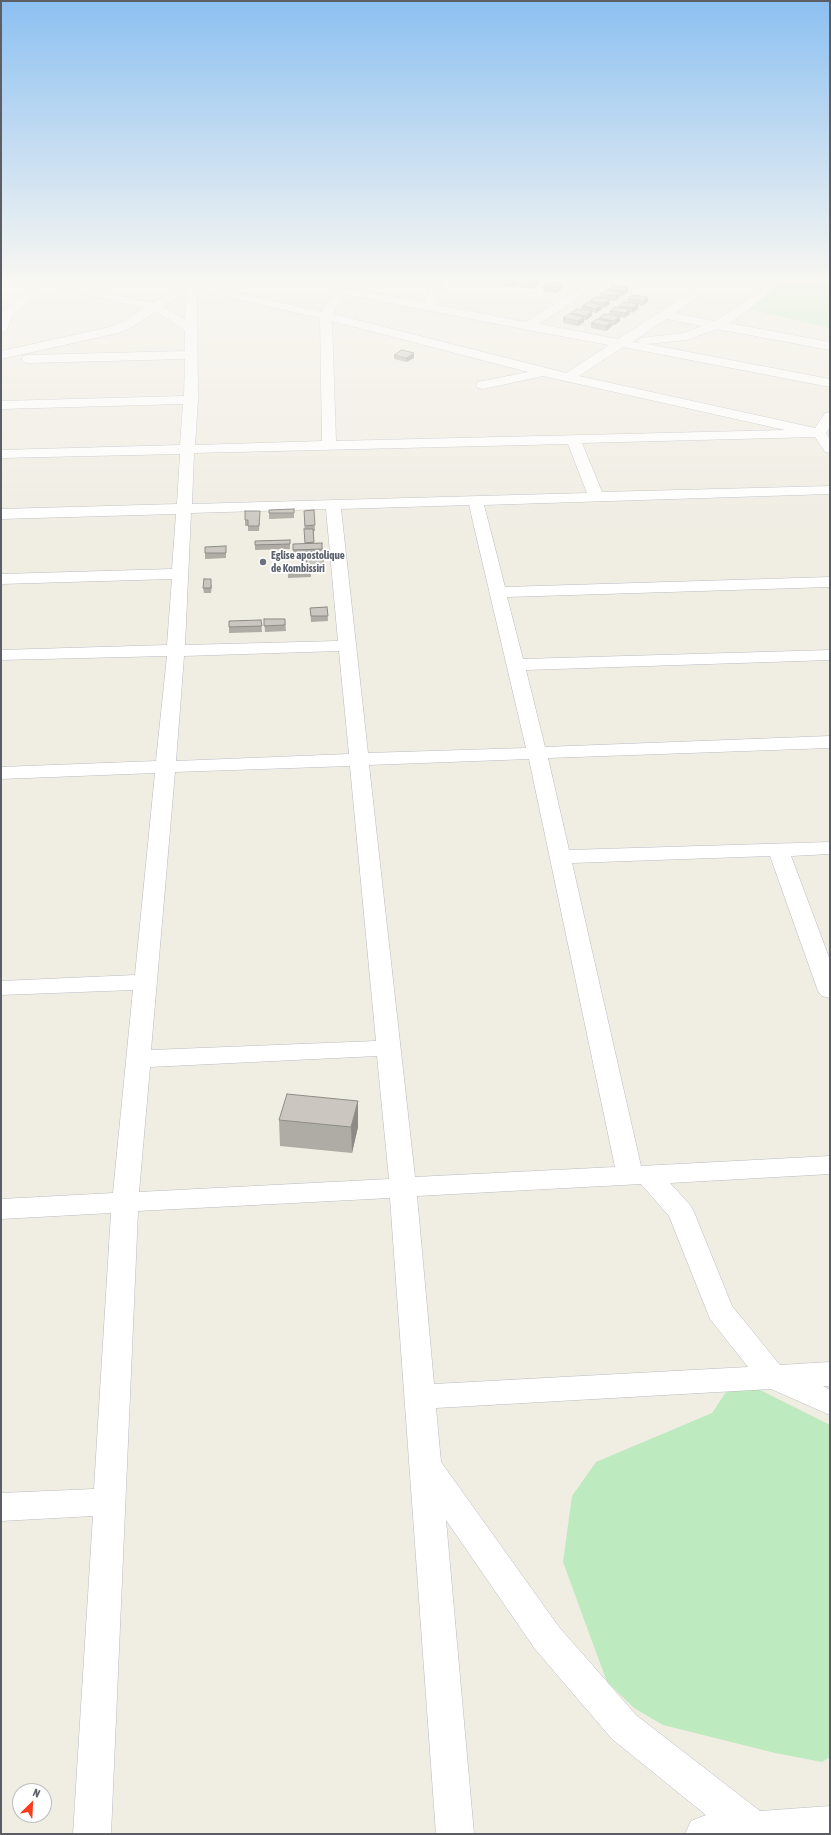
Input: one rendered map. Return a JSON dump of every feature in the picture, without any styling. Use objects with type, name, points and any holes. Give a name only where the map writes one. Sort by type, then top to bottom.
[{"type":"street","points":[[92,1834],[125,1203],[176,650],[188,450],[191,367]]},
{"type":"street","points":[[327,367],[329,446]]},
{"type":"street","points":[[524,367],[819,433],[830,448]]},
{"type":"street","points":[[568,377],[584,367]]},
{"type":"street","points":[[742,367],[830,383]]},
{"type":"street","points":[[483,385],[511,378],[549,373]]},
{"type":"street","points":[[1,405],[190,400]]},
{"type":"street","points":[[819,433],[830,416]]},
{"type":"street","points":[[1,454],[819,433]]},
{"type":"street","points":[[573,440],[596,497]]},
{"type":"street","points":[[1,514],[830,490]]},
{"type":"street","points":[[475,500],[537,753],[560,857],[639,1175],[681,1212],[720,1311],[773,1377],[830,1403]]},
{"type":"street","points":[[333,504],[403,1188],[455,1834]]},
{"type":"street","points":[[1,579],[180,574]]},
{"type":"street","points":[[498,592],[830,582]]},
{"type":"street","points":[[1,655],[347,646]]},
{"type":"street","points":[[516,666],[830,655]]},
{"type":"street","points":[[1,773],[830,742]]},
{"type":"street","points":[[560,857],[830,848]]},
{"type":"street","points":[[778,850],[830,991]]},
{"type":"street","points":[[1,988],[145,982]]},
{"type":"street","points":[[138,1059],[388,1048]]},
{"type":"street","points":[[1,1210],[830,1165]]},
{"type":"street","points":[[420,1397],[830,1374]]},
{"type":"street","points":[[425,1465],[547,1638],[624,1727],[771,1831]]},
{"type":"street","points":[[1,1507],[109,1502]]},
{"type":"street","points":[[704,1834],[771,1831],[830,1824]]},
{"type":"green space","points":[[756,1388],[830,1425],[830,1757],[822,1762],[775,1753],[663,1725],[634,1708],[607,1682],[563,1562],[572,1496],[596,1462],[712,1413],[726,1392]]},
{"type":"building","points":[[294,509],[294,513],[269,513],[269,510]]},
{"type":"building","points":[[314,510],[315,525],[305,526],[304,511]]},
{"type":"building","points":[[245,511],[260,511],[259,526],[248,526],[248,520],[245,520]]},
{"type":"building","points":[[304,529],[313,529],[314,542],[305,543]]},
{"type":"building","points":[[290,540],[290,544],[255,545],[255,541]]},
{"type":"building","points":[[322,543],[322,549],[293,550],[293,544]]},
{"type":"building","points":[[226,546],[226,553],[205,553],[205,547]]},
{"type":"building","points":[[323,557],[323,567],[310,567],[311,571],[288,572],[288,568],[307,568],[306,558]]},
{"type":"building","points":[[204,579],[211,579],[211,588],[203,588]]},
{"type":"building","points":[[327,607],[328,616],[311,616],[310,608]]},
{"type":"building","points":[[264,619],[285,619],[285,625],[264,626]]},
{"type":"building","points":[[261,620],[262,626],[229,627],[229,621]]},
{"type":"building","points":[[287,1094],[358,1101],[351,1127],[279,1120]]},
{"type":"place","name":"Eglise apostolique de Kombissiri","points":[[263,562]]}]
